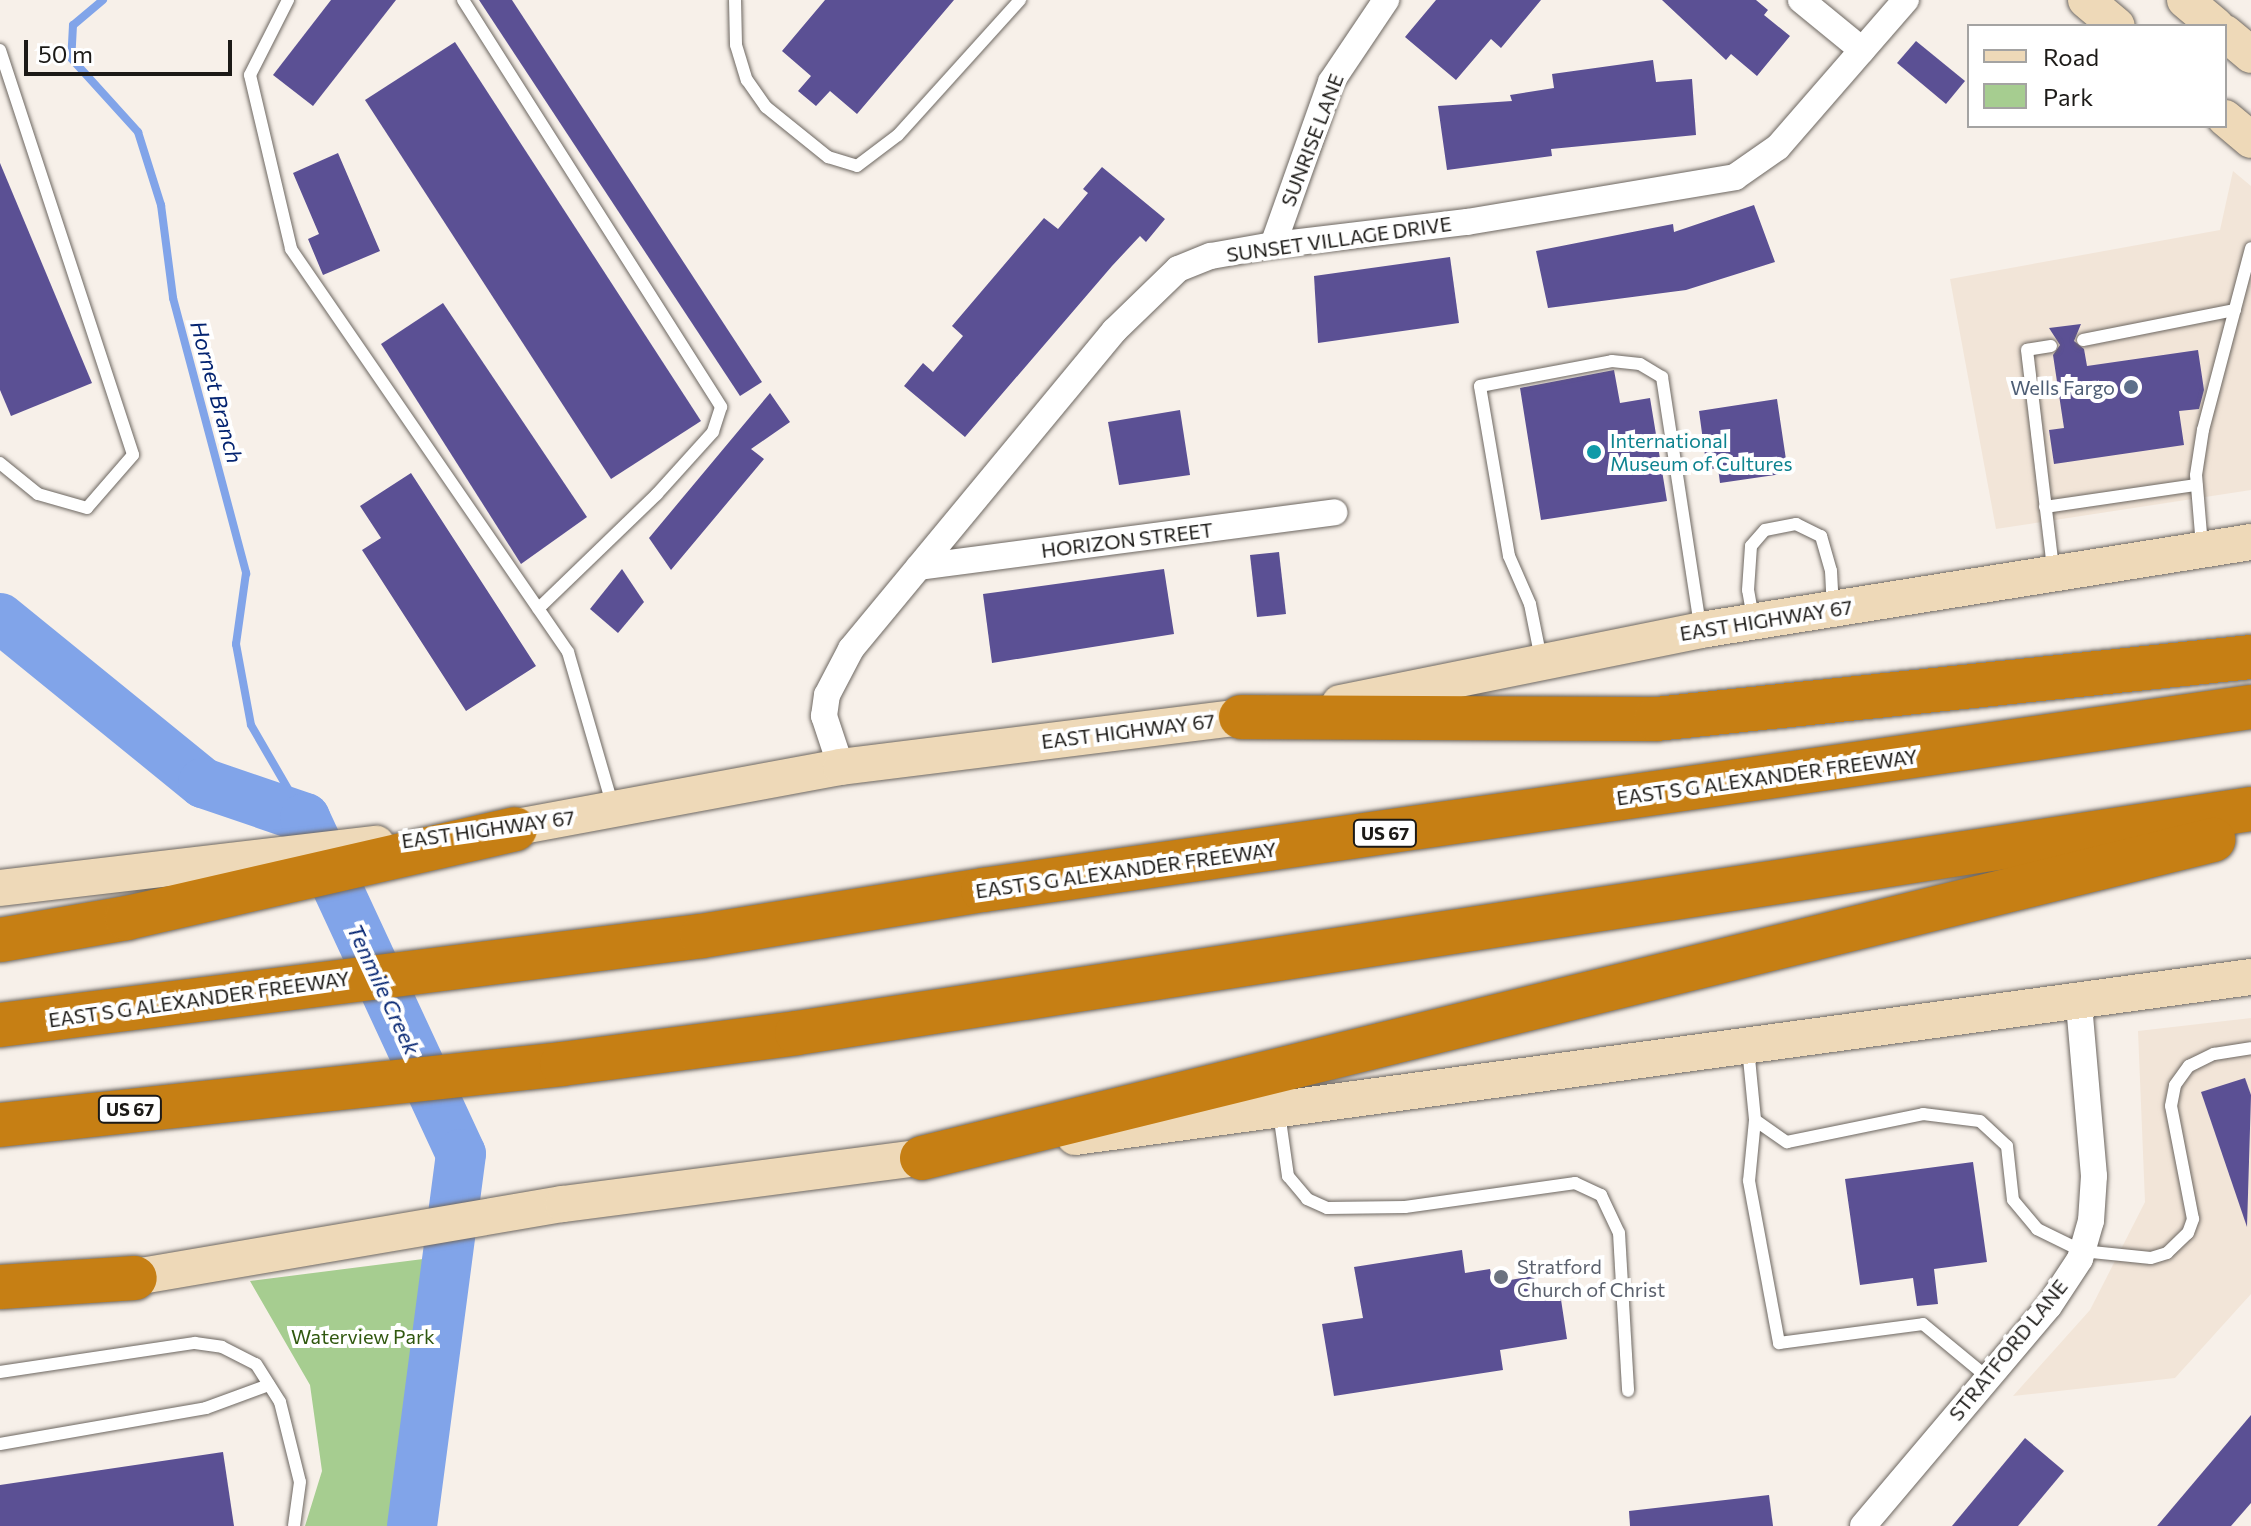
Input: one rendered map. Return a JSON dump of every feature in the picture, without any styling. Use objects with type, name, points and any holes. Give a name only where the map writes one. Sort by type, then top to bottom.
[{"type":"highway","points":[[1241,717],[1656,719],[2251,657]]},
{"type":"highway","name":"EAST S G ALEXANDER FREEWAY","points":[[0,1025],[252,990],[519,959],[2251,707]]},
{"type":"highway","name":"US 67","points":[[0,1125],[261,1093],[562,1064],[2251,809]]},
{"type":"highway","points":[[0,940],[127,918],[515,829]]},
{"type":"highway","points":[[922,1158],[2251,830]]},
{"type":"highway","points":[[0,1287],[135,1278]]},
{"type":"main road","points":[[2086,0],[2115,24]]},
{"type":"main road","points":[[2185,0],[2214,24]]},
{"type":"main road","points":[[2227,35],[2251,55]]},
{"type":"main road","points":[[2227,120],[2251,140]]},
{"type":"main road","name":"EAST HIGHWAY 67","points":[[0,888],[116,872],[515,829],[841,767],[1241,717],[1416,691],[1701,630],[2251,542]]},
{"type":"main road","points":[[0,1295],[135,1278],[563,1204],[2079,1004],[2251,977]]},
{"type":"street","name":"SUNRISE LANE","points":[[1273,245],[1331,82],[1386,0]]},
{"type":"street","points":[[1801,0],[1862,50]]},
{"type":"street","name":"SUNSET VILLAGE DRIVE","points":[[841,767],[824,716],[827,695],[851,649],[1151,290],[1178,269],[1211,256],[1273,245],[1467,222],[1735,177],[1778,147],[1906,0]]},
{"type":"street","name":"HORIZON STREET","points":[[919,567],[1334,512]]},
{"type":"street","name":"STRATFORD LANE","points":[[1863,1526],[2049,1306],[2082,1251],[2091,1221],[2094,1176],[2079,1004]]},
{"type":"lane","points":[[288,0],[250,75],[291,249],[568,652],[613,810]]},
{"type":"lane","points":[[463,0],[721,407],[713,432],[657,494],[538,609]]},
{"type":"lane","points":[[735,0],[736,45],[747,80],[766,107],[828,157],[857,166],[898,135],[1020,0]]},
{"type":"lane","points":[[0,50],[133,455],[87,508],[38,494],[0,463]]},
{"type":"lane","points":[[2202,549],[2196,485],[2203,430],[2251,248]]},
{"type":"lane","points":[[2083,340],[2235,310]]},
{"type":"lane","points":[[2051,346],[2027,350],[2054,573]]},
{"type":"lane","points":[[1542,662],[1530,604],[1509,556],[1480,386],[1612,361],[1640,364],[1662,377],[1701,630]]},
{"type":"lane","points":[[2045,507],[2196,485]]},
{"type":"lane","points":[[1754,621],[1748,590],[1751,546],[1765,530],[1796,524],[1821,536],[1831,571],[1833,608]]},
{"type":"lane","points":[[1748,1048],[1755,1120],[1749,1181],[1779,1343],[1923,1324],[1987,1377]]},
{"type":"lane","points":[[1755,1120],[1787,1142],[1923,1114],[1980,1121],[2007,1146],[2013,1200],[2037,1229],[2082,1251],[2151,1258],[2167,1253],[2188,1233],[2193,1198],[2171,1106],[2175,1085],[2189,1066],[2251,1048]]},
{"type":"lane","points":[[1279,1110],[1288,1176],[1307,1199],[1327,1208],[1405,1207],[1575,1183],[1601,1195],[1619,1233],[1628,1391]]},
{"type":"lane","points":[[0,1372],[195,1343],[222,1347],[256,1364],[280,1402],[300,1482],[294,1526]]},
{"type":"lane","points":[[0,1444],[206,1408],[269,1385]]},
{"type":"shaded area","points":[[2233,171],[2251,186],[2251,490],[1996,529],[1950,279],[2220,230]]},
{"type":"shaded area","points":[[2251,1018],[2251,1294],[2175,1378],[2013,1396],[2090,1310],[2145,1202],[2138,1031]]},
{"type":"green space","name":"Waterview Park","points":[[439,1257],[409,1526],[305,1526],[322,1471],[310,1385],[250,1281]]},
{"type":"building","points":[[331,0],[396,0],[313,106],[273,75]]},
{"type":"building","points":[[479,0],[512,0],[762,382],[740,396]]},
{"type":"building","points":[[825,0],[954,0],[857,114],[830,91],[816,106],[798,91],[811,76],[782,51]]},
{"type":"building","points":[[1436,0],[1541,0],[1501,48],[1491,39],[1456,80],[1405,37]]},
{"type":"building","points":[[1662,0],[1756,0],[1768,10],[1764,15],[1790,36],[1757,76],[1731,54],[1726,60]]},
{"type":"building","points":[[1916,41],[1965,81],[1946,104],[1897,63]]},
{"type":"building","points":[[455,42],[701,421],[611,479],[365,100]]},
{"type":"building","points":[[1653,60],[1656,82],[1692,79],[1696,135],[1551,149],[1552,156],[1447,170],[1438,106],[1512,101],[1510,95],[1554,88],[1552,74]]},
{"type":"building","points":[[338,153],[380,251],[323,275],[308,239],[319,234],[293,173]]},
{"type":"building","points":[[0,163],[92,383],[11,416],[0,390]]},
{"type":"building","points":[[1102,167],[1165,219],[1146,242],[1140,236],[1112,266],[965,437],[904,386],[923,363],[933,372],[963,336],[952,326],[1044,218],[1058,229],[1088,193],[1083,189]]},
{"type":"building","points":[[1754,205],[1775,262],[1686,290],[1548,308],[1536,251],[1673,224],[1674,232]]},
{"type":"building","points":[[1450,257],[1459,323],[1318,343],[1314,276]]},
{"type":"building","points":[[443,303],[587,517],[521,564],[381,344]]},
{"type":"building","name":"Wells Fargo","points":[[2081,324],[2074,341],[2084,349],[2087,366],[2198,350],[2204,390],[2199,409],[2179,411],[2184,445],[2054,464],[2049,430],[2064,428],[2053,355],[2060,345],[2049,328]]},
{"type":"building","name":"International Museum of Cultures","points":[[1614,370],[1620,403],[1650,398],[1667,501],[1541,520],[1520,388]]},
{"type":"building","points":[[770,393],[790,422],[751,449],[764,459],[671,570],[649,538]]},
{"type":"building","points":[[1777,399],[1788,473],[1720,483],[1718,468],[1707,470],[1699,411]]},
{"type":"building","points":[[1180,410],[1190,475],[1119,485],[1108,422]]},
{"type":"building","points":[[411,473],[536,666],[466,711],[362,550],[381,538],[360,506]]},
{"type":"building","points":[[1279,552],[1286,614],[1257,617],[1250,555]]},
{"type":"building","points":[[622,569],[644,602],[618,633],[590,609]]},
{"type":"building","points":[[1164,569],[1174,634],[992,663],[983,594]]},
{"type":"building","points":[[2245,1078],[2251,1095],[2247,1227],[2201,1092]]},
{"type":"building","points":[[1973,1162],[1987,1262],[1934,1269],[1938,1304],[1917,1306],[1913,1278],[1860,1285],[1845,1179]]},
{"type":"building","points":[[1462,1250],[1465,1273],[1490,1269],[1493,1283],[1534,1276],[1538,1296],[1560,1293],[1567,1339],[1500,1350],[1503,1370],[1334,1396],[1322,1324],[1363,1318],[1354,1267]]},
{"type":"building","points":[[2251,1415],[2251,1503],[2231,1526],[2157,1526]]},
{"type":"building","points":[[2025,1438],[2064,1471],[2018,1526],[1952,1526]]},
{"type":"building","points":[[223,1452],[234,1526],[0,1526],[0,1485]]},
{"type":"building","points":[[1769,1495],[1773,1526],[1630,1526],[1629,1511]]},
{"type":"waterway","name":"Hornet Branch","points":[[103,0],[73,25],[71,58],[138,132],[161,205],[173,298],[246,573],[236,644],[251,725],[305,818]]},
{"type":"waterway","name":"Tenmile Creek","points":[[0,618],[203,783],[305,818],[461,1154],[412,1526]]},
{"type":"place","name":"Wells Fargo","points":[[2131,387]]},
{"type":"place","name":"International Museum of Cultures","points":[[1594,452]]},
{"type":"place","name":"Stratford Church of Christ","points":[[1501,1277]]}]
